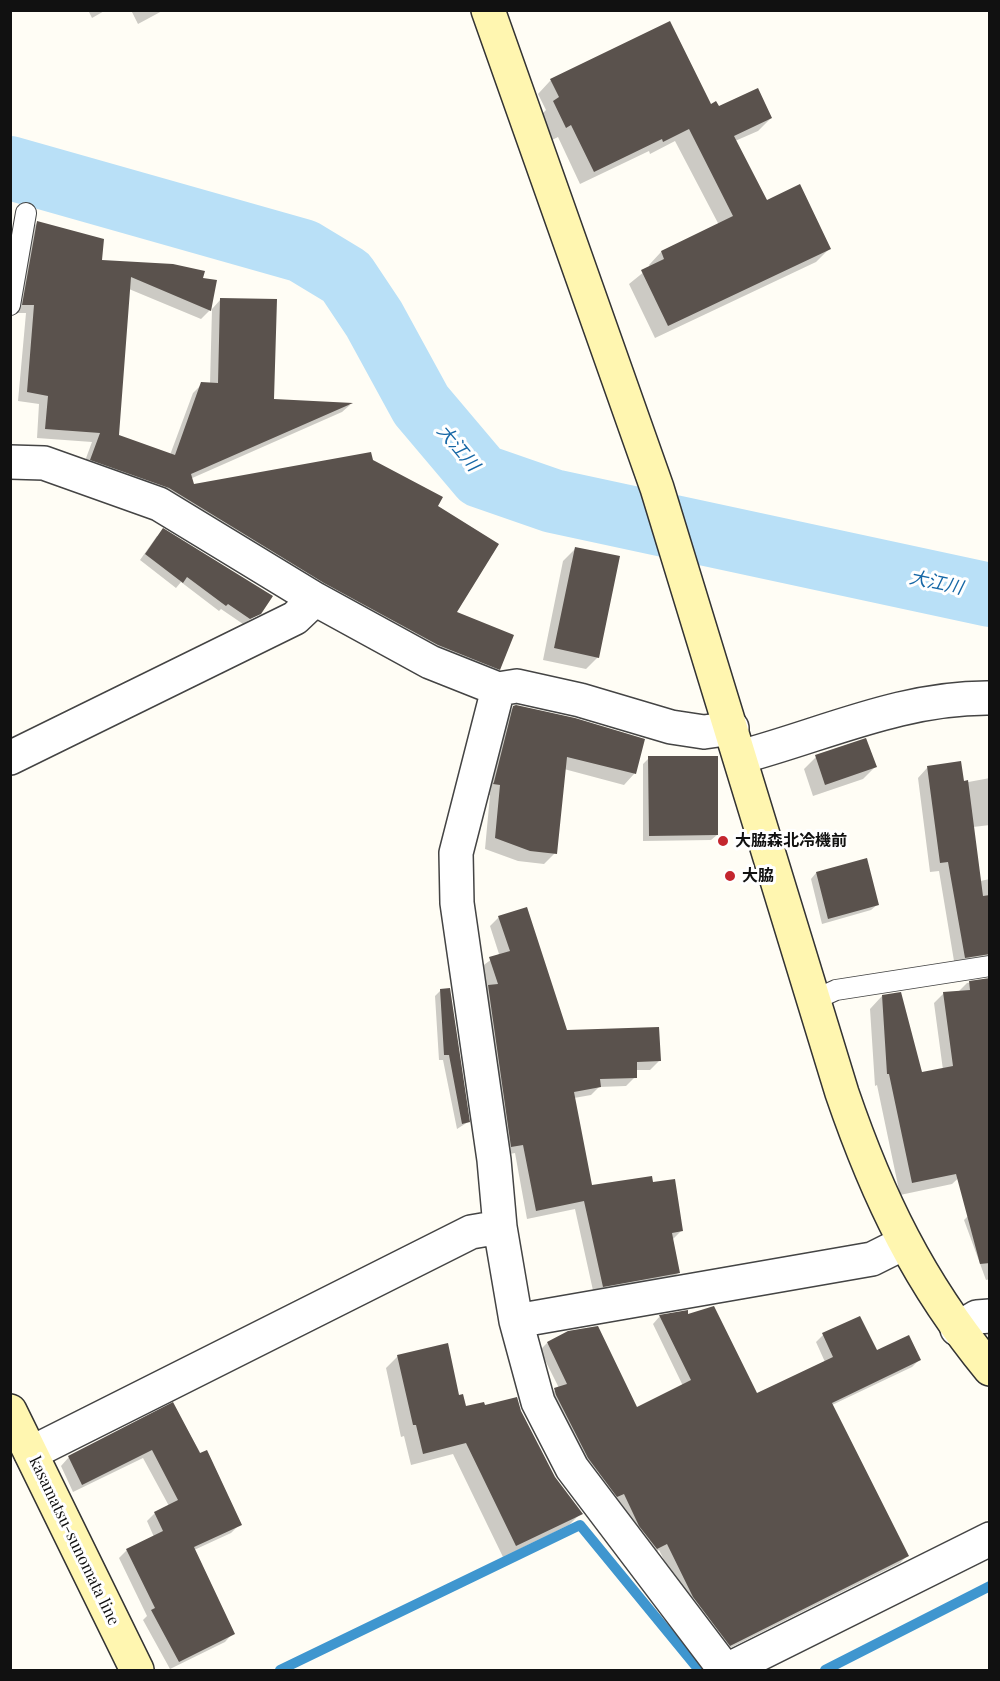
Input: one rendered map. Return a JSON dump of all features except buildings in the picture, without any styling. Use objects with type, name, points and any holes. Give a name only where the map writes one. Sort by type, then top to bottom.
[{"type":"street","points":[[488,10],[657,488],[866,1164],[904,1243],[957,1329],[990,1369]]},
{"type":"street","points":[[10,462],[44,462],[159,504],[315,599],[430,662],[498,689],[517,686],[527,688],[736,742],[907,705],[966,698],[990,698]]},
{"type":"street","points":[[10,758],[295,618],[315,599]]},
{"type":"street","points":[[498,689],[463,820],[456,860],[457,903],[516,1321],[538,1402],[572,1468],[726,1671],[990,1539]]},
{"type":"street","points":[[31,1453],[471,1232],[501,1227]]},
{"type":"street","points":[[516,1321],[872,1260],[904,1243]]},
{"type":"street","points":[[957,1329],[977,1317],[990,1316]]},
{"type":"street","name":"kasamatsu-sunomata line","points":[[10,1411],[137,1671]]},
{"type":"lane","points":[[10,305],[26,213]]},
{"type":"lane","points":[[814,1000],[836,990],[990,966]]},
{"type":"waterway","name":"大江川","points":[[10,168],[303,251],[346,277],[374,319],[421,405],[481,476],[553,501],[990,595]]},
{"type":"waterway","points":[[280,1670],[580,1525],[699,1670]]},
{"type":"waterway","points":[[825,1670],[990,1586]]},
{"type":"place","name":"大脇森北冷機前","points":[[723,841]]},
{"type":"place","name":"大脇","points":[[730,876]]}]
